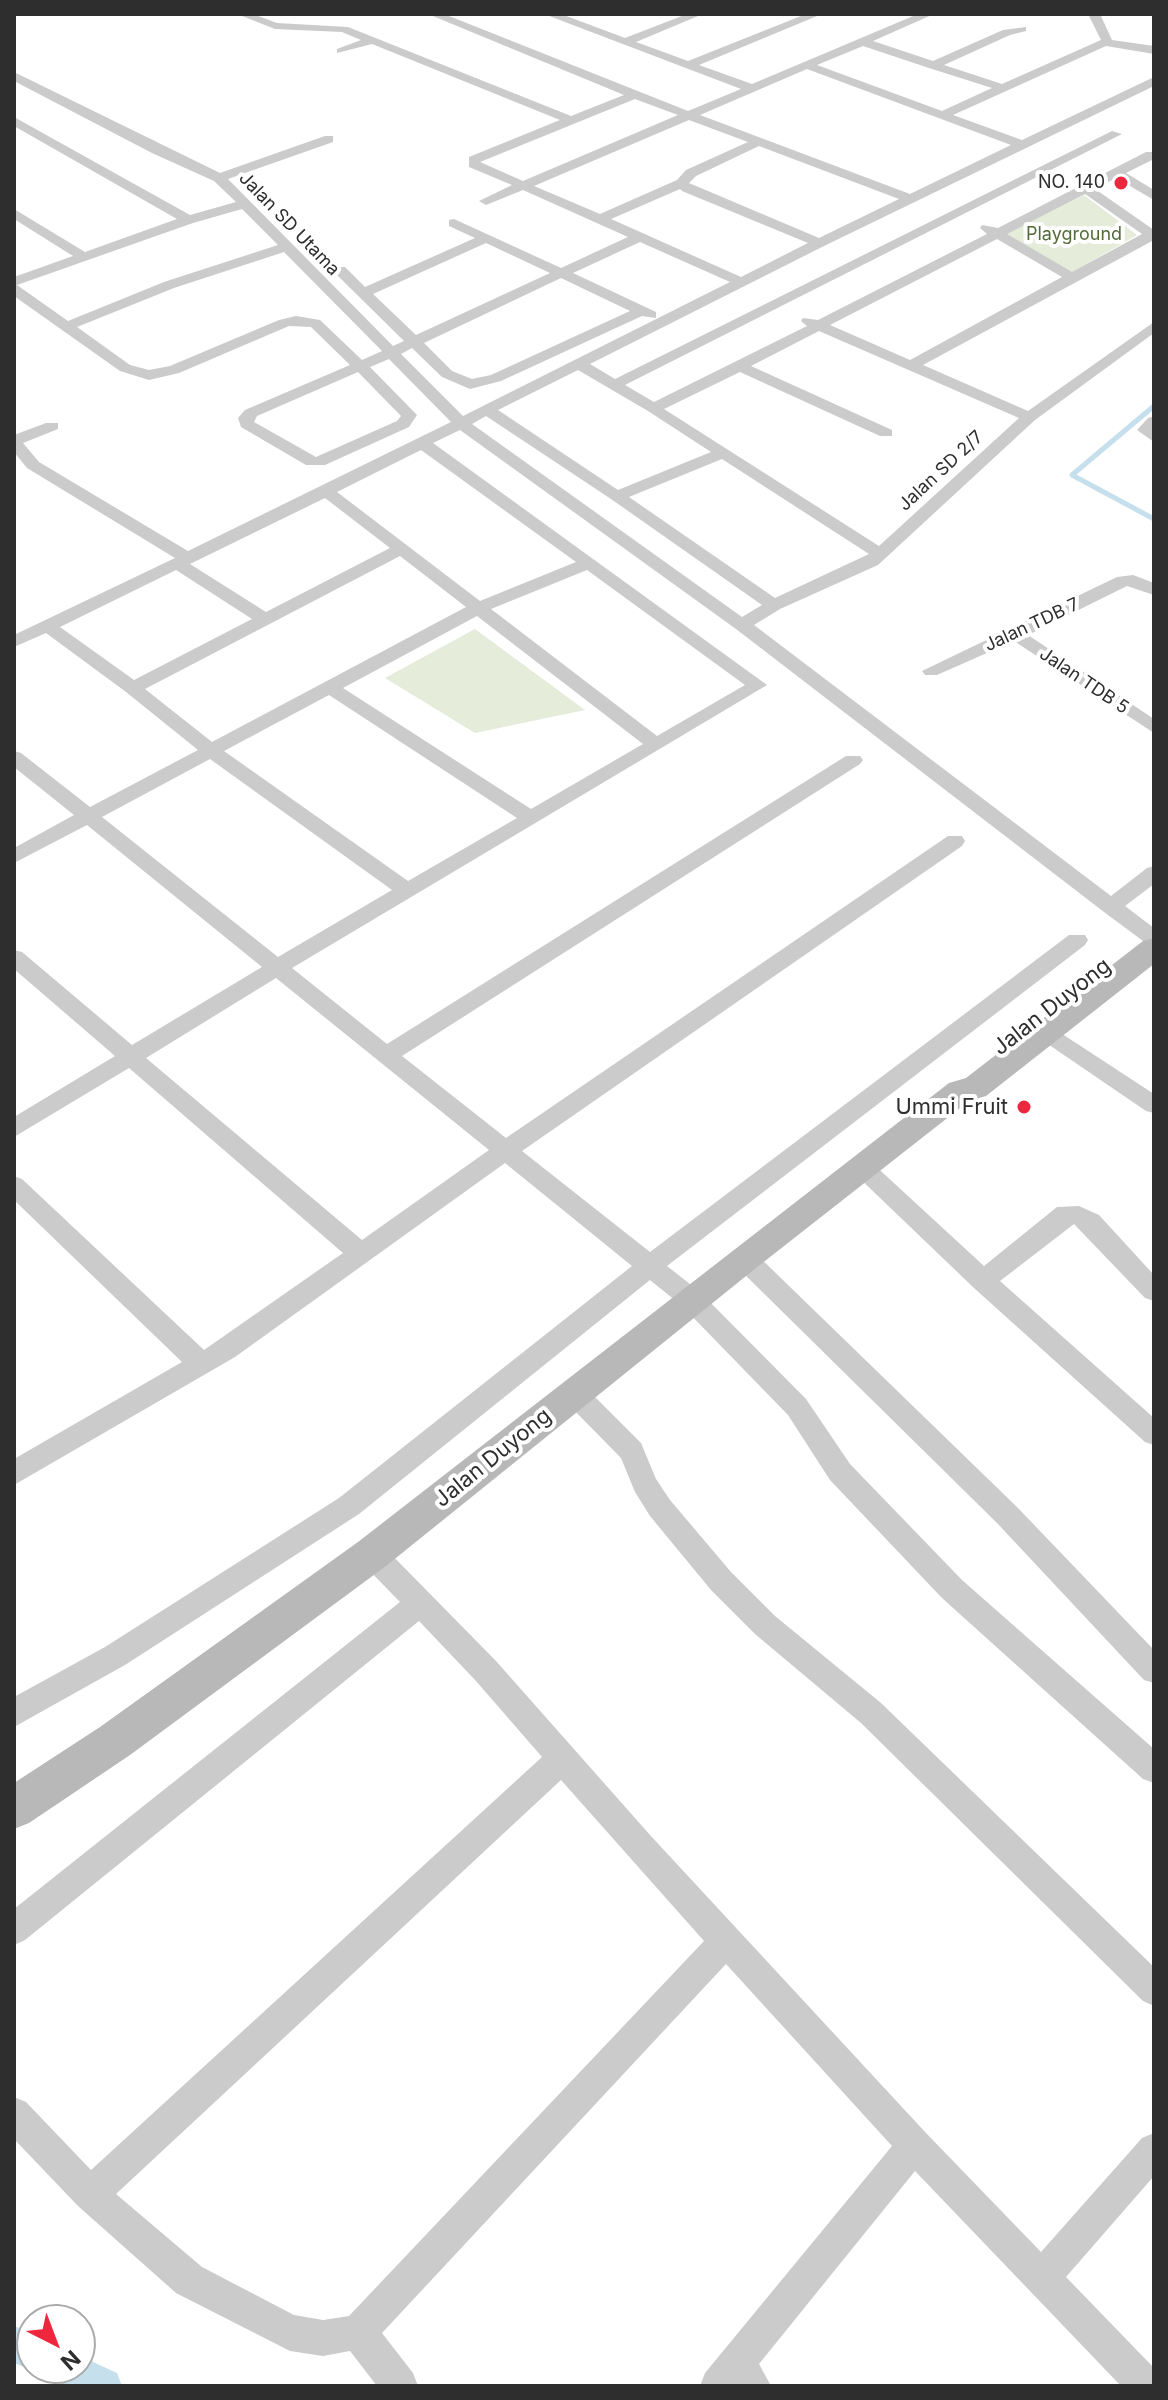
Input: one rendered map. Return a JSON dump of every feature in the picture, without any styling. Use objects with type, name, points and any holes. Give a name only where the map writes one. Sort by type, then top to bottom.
[{"type":"main road","name":"Jalan Duyong","points":[[14,1808],[115,1741],[372,1554],[744,1258],[960,1091],[975,1088],[1047,1032],[1152,937]]},
{"type":"main road","name":"Jalan Duyong","points":[[960,1091],[962,1077],[1152,937]]},
{"type":"street","points":[[243,14],[275,26],[344,29],[571,120]]},
{"type":"street","points":[[550,14],[754,89]]},
{"type":"street","points":[[565,20],[580,14]]},
{"type":"street","points":[[625,42],[697,14]]},
{"type":"street","points":[[687,65],[816,14]]},
{"type":"street","points":[[486,201],[928,14]]},
{"type":"street","points":[[1094,14],[1107,39],[1105,42]]},
{"type":"street","points":[[442,15],[635,95],[911,199],[950,202],[1122,137]]},
{"type":"street","points":[[933,65],[1007,32],[1022,29]]},
{"type":"street","points":[[341,51],[373,40]]},
{"type":"street","points":[[864,42],[1003,88]]},
{"type":"street","points":[[945,114],[1105,42],[1154,50]]},
{"type":"street","points":[[809,66],[1023,145],[1122,137]]},
{"type":"street","name":"Jalan SD Utama","points":[[14,76],[157,150],[219,178],[461,423],[742,625],[1152,937]]},
{"type":"street","points":[[1117,173],[1122,137],[1154,81]]},
{"type":"street","points":[[635,95],[474,160],[480,168],[742,282]]},
{"type":"street","points":[[14,121],[188,220]]},
{"type":"street","points":[[219,178],[329,139]]},
{"type":"street","points":[[601,219],[682,183],[691,173],[760,141]]},
{"type":"street","points":[[616,384],[775,306],[950,202],[1023,145]]},
{"type":"street","points":[[744,148],[896,206]]},
{"type":"street","points":[[653,408],[1117,173]]},
{"type":"street","points":[[1117,173],[1154,196]]},
{"type":"street","points":[[682,183],[687,188],[819,243]]},
{"type":"street","points":[[910,366],[1153,235],[1086,189]]},
{"type":"street","points":[[14,642],[326,491],[911,199]]},
{"type":"street","points":[[950,202],[996,234],[1075,279]]},
{"type":"street","points":[[14,282],[188,220],[245,204]]},
{"type":"street","points":[[17,219],[82,256]]},
{"type":"street","points":[[454,223],[664,321]]},
{"type":"street","points":[[14,289],[125,368],[149,375],[174,370],[284,323],[307,320],[322,328],[360,366],[409,415],[403,424],[334,457],[312,462],[247,424],[246,418],[251,413],[360,366],[390,353],[639,237]]},
{"type":"street","points":[[363,293],[486,238]]},
{"type":"street","points":[[65,327],[169,285],[286,247]]},
{"type":"street","points":[[340,270],[447,374],[462,382],[479,384],[642,311]]},
{"type":"street","points":[[775,306],[1029,417]]},
{"type":"street","name":"Jalan SD 2/7","points":[[742,625],[774,605],[861,567],[880,554],[1029,417],[1154,326]]},
{"type":"street","points":[[579,364],[616,384],[880,554]]},
{"type":"street","points":[[739,366],[886,433]]},
{"type":"street","points":[[487,410],[774,605]]},
{"type":"street","points":[[1154,421],[1145,430],[1154,437]]},
{"type":"street","points":[[52,426],[14,442],[33,465],[182,561],[266,620]]},
{"type":"street","points":[[14,1128],[277,967],[758,685],[422,443]]},
{"type":"street","points":[[617,496],[723,453]]},
{"type":"street","points":[[326,491],[656,745]]},
{"type":"street","points":[[133,688],[401,549]]},
{"type":"street","points":[[14,856],[478,608],[588,563]]},
{"type":"street","name":"Jalan TDB 7","points":[[931,671],[1123,581],[1133,580],[1154,590]]},
{"type":"street","points":[[47,626],[133,688],[211,751],[407,891]]},
{"type":"street","name":"Jalan TDB 5","points":[[1015,634],[1154,727]]},
{"type":"street","points":[[330,688],[531,818]]},
{"type":"street","points":[[14,757],[691,1299],[797,1407],[840,1472],[952,1589],[1154,1769]]},
{"type":"street","points":[[386,1055],[853,760]]},
{"type":"street","points":[[14,1473],[202,1365],[506,1150],[955,841]]},
{"type":"street","points":[[1111,907],[1154,873]]},
{"type":"street","points":[[14,1713],[115,1656],[349,1506],[651,1265],[1077,940]]},
{"type":"street","points":[[18,966],[361,1254]]},
{"type":"street","points":[[1047,1032],[1154,1105]]},
{"type":"street","points":[[862,1167],[983,1281],[1154,1434]]},
{"type":"street","points":[[14,1185],[202,1365]]},
{"type":"street","points":[[983,1281],[1066,1214],[1079,1215],[1090,1222],[1154,1291]]},
{"type":"street","points":[[744,1258],[1007,1515],[1154,1670]]},
{"type":"street","points":[[574,1393],[632,1451],[645,1484],[660,1508],[721,1581],[765,1625],[871,1713],[1154,1990]]},
{"type":"street","points":[[372,1554],[486,1671],[726,1941],[914,2145],[1146,2386]]},
{"type":"street","points":[[14,1929],[420,1603]]},
{"type":"street","points":[[90,2194],[562,1759]]},
{"type":"street","points":[[14,2114],[90,2194],[189,2280],[290,2333],[323,2338],[358,2332],[726,1941]]},
{"type":"street","points":[[736,2379],[914,2145]]},
{"type":"street","points":[[1043,2277],[1153,2152]]},
{"type":"street","points":[[358,2332],[400,2386]]},
{"type":"green space","name":"Playground","points":[[1084,195],[1137,235],[1071,273],[1005,234]]},
{"type":"green space","points":[[475,629],[585,710],[475,733],[385,678]]},
{"type":"waterway","points":[[1154,406],[1072,475],[1154,519]]},
{"type":"waterway","points":[[96,2382],[104,2386]]},
{"type":"place","name":"NO. 140","points":[[1121,183]]},
{"type":"place","name":"Ummi Fruit","points":[[1024,1107]]}]
